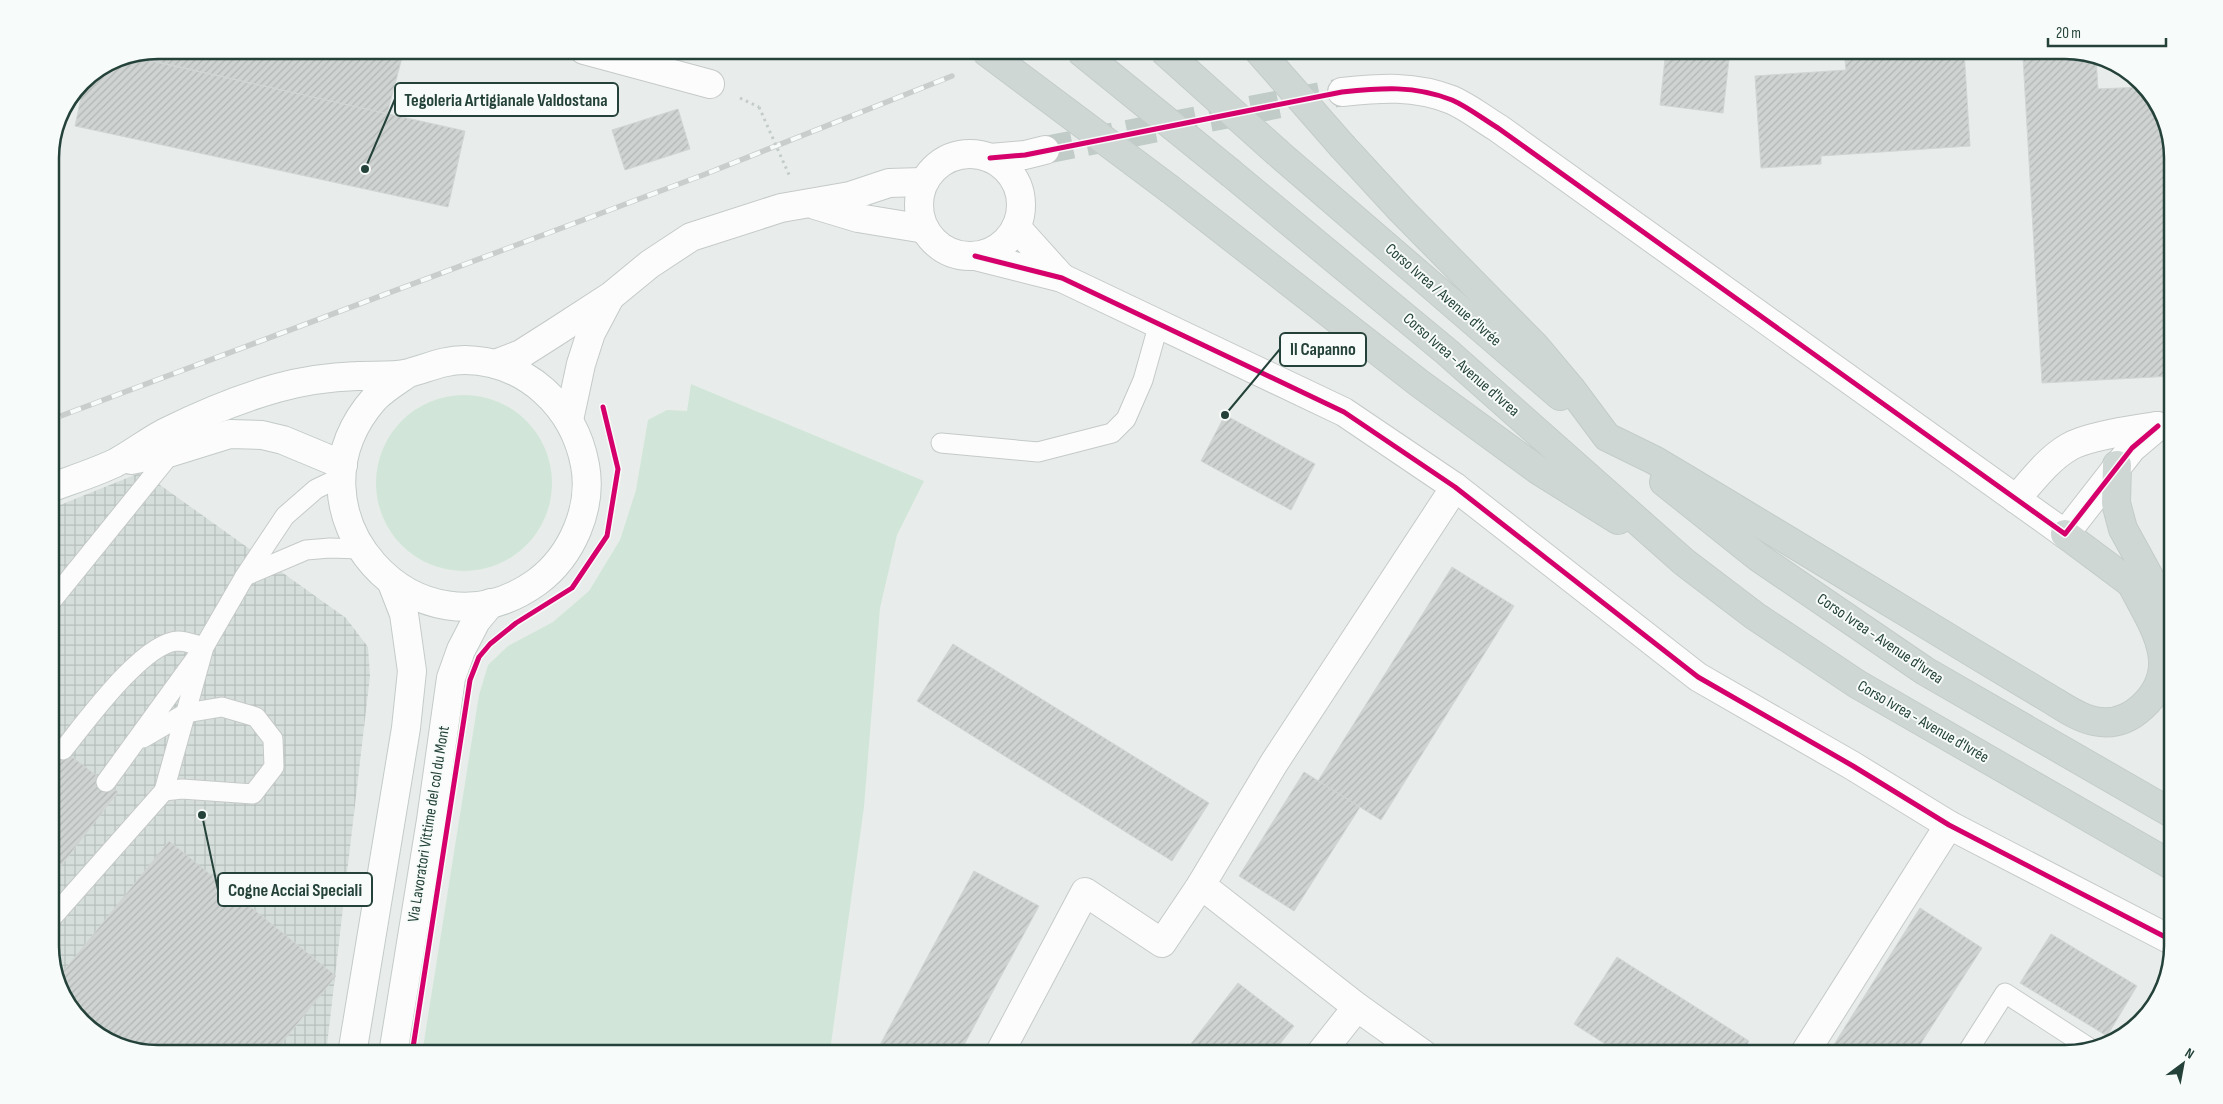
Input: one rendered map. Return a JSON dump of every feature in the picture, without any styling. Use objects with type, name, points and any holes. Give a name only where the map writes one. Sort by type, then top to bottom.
[{"type":"main road","points":[[996,59],[1171,190],[1419,383],[1538,470],[1684,562]]},
{"type":"main road","name":"Corso Ivrea - Avenue d'Ivrea","points":[[1089,59],[1232,174],[1447,352],[1684,562]]},
{"type":"main road","name":"Corso Ivrea / Avenue d'Ivrée","points":[[1173,59],[1278,153],[1607,437]]},
{"type":"main road","points":[[1266,59],[1401,210],[1535,346],[1572,390],[1607,437],[1654,460],[2068,710],[2091,721],[2107,723],[2121,721],[2136,712],[2149,701],[2158,688],[2164,674],[2164,660],[2160,641],[2130,581]]},
{"type":"main road","name":"Corso Ivrea - Avenue d'Ivrea","points":[[1607,437],[1758,557],[1925,671],[2164,809]]},
{"type":"main road","points":[[2117,465],[2116,503],[2123,529],[2164,604]]},
{"type":"main road","points":[[2065,534],[2130,581],[2164,613]]},
{"type":"main road","name":"Corso Ivrea - Avenue d'Ivrée","points":[[1684,562],[1755,616],[1857,684],[2164,861]]},
{"type":"street","points":[[617,59],[710,84]]},
{"type":"street","points":[[1342,92],[1383,88],[1420,90],[1461,105],[1498,128],[2065,534],[2132,448],[2164,425]]},
{"type":"street","points":[[990,158],[1035,152],[1019,188]]},
{"type":"street","points":[[975,256],[990,252],[1003,244],[1016,227],[1020,218],[1021,203],[1019,188],[1010,172],[997,160],[980,154],[962,154],[945,159],[933,168],[923,182],[918,203],[921,221],[925,229],[930,237],[943,248],[959,255],[975,256],[1062,278],[1344,412],[1455,487],[1698,677],[1853,766],[1949,825],[2164,936]]},
{"type":"street","points":[[495,364],[521,354],[611,296],[650,264],[691,237],[780,208],[850,196],[889,183],[923,182]]},
{"type":"street","points":[[811,203],[858,218],[925,229]]},
{"type":"street","points":[[1016,227],[1062,278]]},
{"type":"street","points":[[569,420],[581,364],[591,333],[611,296]]},
{"type":"street","points":[[59,485],[115,463],[163,434],[220,407],[279,388],[348,377],[407,374],[435,364],[455,361],[465,360],[495,364],[517,372],[555,400],[569,420],[582,451],[586,468],[586,494],[582,519],[572,543],[556,564],[538,581],[515,595],[491,603],[465,606],[440,603],[415,596],[392,583],[375,567],[360,549],[349,527],[345,510],[342,471],[354,428],[376,397],[407,374]]},
{"type":"street","points":[[2016,499],[2050,462],[2069,446],[2100,437],[2164,424]]},
{"type":"street","points":[[115,463],[172,452],[230,434],[262,435],[283,440],[342,471]]},
{"type":"street","points":[[1004,1045],[1085,892],[1162,943],[1201,885],[1274,763],[1455,487]]},
{"type":"street","points":[[353,1045],[406,728],[412,671],[404,614],[392,583]]},
{"type":"street","name":"Via Lavoratori Vittime del col du Mont","points":[[394,1045],[431,820],[451,678],[461,650],[476,621],[491,603]]},
{"type":"street","points":[[1810,1045],[1949,825]]},
{"type":"street","points":[[1201,885],[1357,1007],[1410,1045]]},
{"type":"street","points":[[1327,1045],[1357,1007]]},
{"type":"lane","points":[[941,443],[1038,452],[1112,433],[1126,419],[1144,380],[1159,323]]},
{"type":"lane","points":[[59,591],[172,452]]},
{"type":"lane","points":[[106,782],[204,647],[245,576],[285,516],[316,489],[342,471]]},
{"type":"lane","points":[[245,576],[306,550],[330,548],[360,549]]},
{"type":"lane","points":[[63,750],[117,684],[162,645],[178,641],[204,647]]},
{"type":"lane","points":[[59,910],[164,791],[204,647]]},
{"type":"lane","points":[[136,743],[186,713],[222,707],[256,717],[273,738],[274,767],[253,794],[182,789],[164,791]]},
{"type":"lane","points":[[1972,1045],[2005,993],[2082,1043]]},
{"type":"path","points":[[759,107],[790,177]]},
{"type":"shaded area","points":[[142,472],[346,618],[368,647],[370,676],[327,1045],[151,1045],[138,1043],[114,1035],[92,1021],[83,1012],[69,990],[64,978],[59,953],[59,505]]},
{"type":"green space","points":[[691,384],[924,481],[897,535],[880,608],[864,807],[831,1045],[423,1045],[479,695],[488,665],[508,646],[553,622],[589,591],[620,540],[636,490],[648,420],[667,410],[687,411]]},
{"type":"green space","points":[[455,395],[473,395],[505,405],[520,415],[532,427],[542,442],[548,457],[552,483],[548,509],[542,524],[532,539],[520,551],[505,561],[490,567],[473,571],[455,571],[423,561],[408,551],[396,539],[386,524],[380,509],[376,492],[376,474],[386,442],[396,427],[408,415],[423,405],[438,399]]},
{"type":"building","points":[[157,59],[402,59],[387,114],[149,60]]},
{"type":"building","points":[[1665,59],[1729,59],[1723,113],[1660,105]]},
{"type":"building","points":[[1845,59],[1965,59],[1970,146],[1821,156],[1821,164],[1761,168],[1755,76],[1846,70]]},
{"type":"building","points":[[2023,59],[2078,60],[2096,64],[2098,89],[2135,87],[2148,103],[2159,126],[2164,151],[2164,376],[2042,383]]},
{"type":"building","points":[[146,60],[465,131],[448,207],[75,126],[82,94],[97,79],[120,66]]},
{"type":"building","points":[[678,109],[690,149],[625,170],[612,130]]},
{"type":"building","points":[[1225,415],[1315,464],[1291,510],[1201,461]]},
{"type":"building","points":[[1452,567],[1514,606],[1381,820],[1318,781]]},
{"type":"building","points":[[953,644],[1209,803],[1172,861],[917,701]]},
{"type":"building","points":[[59,747],[118,792],[59,868]]},
{"type":"building","points":[[1304,772],[1360,807],[1294,911],[1239,876]]},
{"type":"building","points":[[169,841],[336,976],[280,1045],[151,1045],[126,1040],[103,1029],[92,1021],[75,1001],[63,972]]},
{"type":"building","points":[[974,871],[1039,906],[964,1045],[880,1045]]},
{"type":"building","points":[[1920,908],[1982,948],[1920,1045],[1834,1045]]},
{"type":"building","points":[[2051,934],[2137,986],[2107,1036],[2020,983]]},
{"type":"building","points":[[1617,957],[1749,1041],[1747,1045],[1607,1045],[1574,1024]]},
{"type":"building","points":[[1238,983],[1294,1026],[1279,1045],[1190,1045]]},
{"type":"tunnel","points":[[1045,150],[1342,92]]},
{"type":"railway","points":[[59,417],[703,175],[952,76]]},
{"type":"cycle path","points":[[990,158],[1025,155],[1342,92],[1397,89],[1438,95],[1458,103],[1498,128],[2065,534],[2132,448],[2158,426]]},
{"type":"cycle path","points":[[975,256],[1062,278],[1344,412],[1455,487],[1698,677],[1853,766],[1949,825],[2164,936]]},
{"type":"cycle path","points":[[413,1045],[470,680],[479,657],[490,644],[516,623],[572,588],[607,536],[618,469],[603,407]]},
{"type":"place","name":"Tegoleria Artigianale Valdostana","points":[[365,169]]},
{"type":"place","name":"Il Capanno","points":[[1225,415]]},
{"type":"place","name":"Cogne Acciai Speciali","points":[[202,815]]}]
